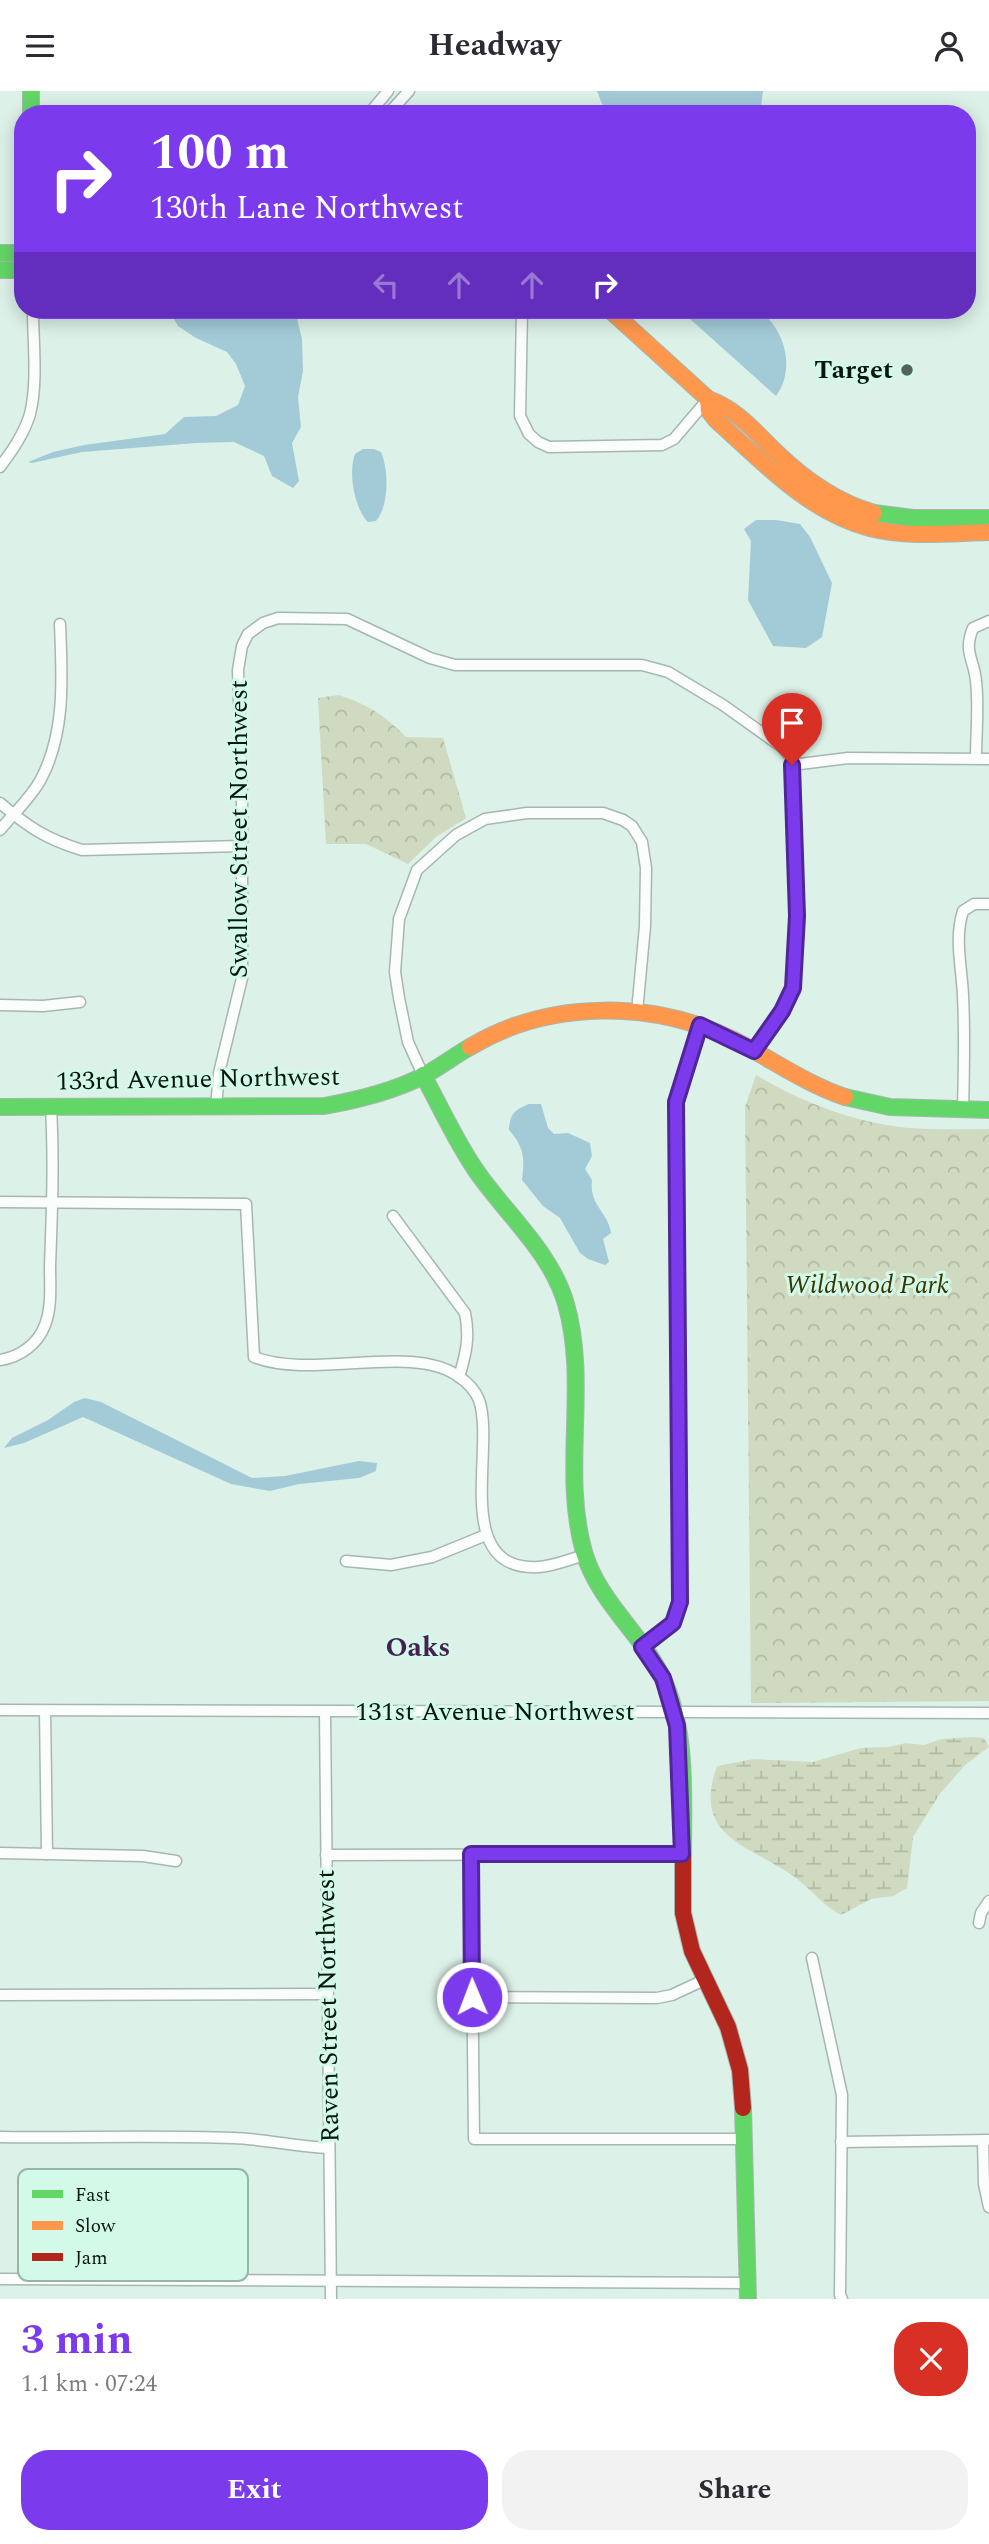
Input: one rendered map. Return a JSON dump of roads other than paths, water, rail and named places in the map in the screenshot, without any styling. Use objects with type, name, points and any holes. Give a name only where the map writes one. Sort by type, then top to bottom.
[{"type":"street","points":[[376,105],[388,91]]},
{"type":"street","points":[[395,105],[408,91]]},
{"type":"street","points":[[0,466],[20,438],[30,414],[33,387],[33,319]]},
{"type":"street","points":[[522,319],[520,416],[529,434],[549,447],[662,445],[674,439],[708,399]]},
{"type":"street","points":[[620,319],[708,399],[722,403],[783,459],[842,502],[873,513],[932,525],[989,532]]},
{"type":"street","points":[[932,525],[989,518]]},
{"type":"street","name":"Swallow Street Northwest","points":[[216,1107],[219,1073],[242,978],[238,670],[242,646],[248,634],[263,623],[278,618],[347,619],[430,658],[455,665],[629,665],[668,672],[723,705],[782,747],[791,758],[792,765]]},
{"type":"street","points":[[976,758],[976,680],[967,641],[972,628],[989,621]]},
{"type":"street","points":[[0,830],[40,782],[52,755],[58,733],[60,703],[60,625]]},
{"type":"street","points":[[754,1051],[782,1011],[793,988],[797,916],[792,765],[848,758],[989,759]]},
{"type":"street","points":[[0,803],[28,828],[61,844],[82,850],[242,846]]},
{"type":"street","points":[[248,2280],[748,2291],[745,2139],[740,2070],[728,2027],[697,1966],[687,1933],[684,1913],[680,1762],[674,1712],[663,1678],[604,1595],[585,1555],[578,1518],[573,1344],[565,1304],[553,1273],[477,1171],[423,1075],[408,1042],[395,972],[399,919],[417,870],[438,849],[485,819],[527,813],[603,813],[623,820],[632,826],[642,842],[646,868],[645,926],[637,1012]]},
{"type":"street","points":[[963,1110],[964,1012],[958,953],[959,921],[962,911],[974,904],[989,904]]},
{"type":"street","points":[[0,1005],[43,1006],[80,1002]]},
{"type":"street","name":"133rd Avenue Northwest","points":[[0,1108],[324,1105],[372,1095],[423,1075],[483,1039],[527,1022],[558,1014],[591,1011],[637,1012],[700,1025],[754,1051],[816,1087],[852,1100],[890,1108],[989,1111]]},
{"type":"street","points":[[642,1647],[673,1623],[680,1602],[676,1112],[680,1086],[700,1025]]},
{"type":"street","points":[[0,1360],[9,1358],[31,1345],[45,1326],[49,1309],[51,1108]]},
{"type":"street","points":[[0,1202],[246,1203],[254,1357],[266,1362],[296,1365],[426,1363],[442,1366],[471,1387],[479,1399],[483,1420],[482,1524],[490,1545],[505,1559],[527,1567],[553,1565],[585,1555]]},
{"type":"street","points":[[393,1216],[465,1313],[469,1331],[467,1354],[459,1377]]},
{"type":"street","points":[[346,1562],[391,1565],[432,1557],[486,1535]]},
{"type":"street","name":"131st Avenue Northwest","points":[[0,1710],[989,1713]]},
{"type":"street","points":[[46,1711],[47,1854]]},
{"type":"street","name":"Raven Street Northwest","points":[[325,1712],[331,2299]]},
{"type":"street","points":[[0,1853],[143,1856],[176,1861]]},
{"type":"street","points":[[471,1854],[474,2139],[745,2139]]},
{"type":"street","points":[[326,1855],[682,1854]]},
{"type":"street","points":[[979,1923],[981,1913],[989,1901]]},
{"type":"street","points":[[812,1958],[842,2095],[842,2299]]},
{"type":"street","points":[[472,1997],[657,1998],[684,1990],[704,1980]]},
{"type":"street","points":[[0,1995],[327,1994]]},
{"type":"street","points":[[0,2137],[229,2138],[329,2148]]},
{"type":"street","points":[[841,2142],[986,2141],[984,2184],[989,2207]]},
{"type":"street","points":[[0,2279],[18,2279]]},
{"type":"water","points":[[597,91],[763,91],[761,105],[602,105]]},
{"type":"water","points":[[174,319],[297,319],[302,339],[303,371],[298,397],[301,427],[292,443],[299,481],[293,488],[272,476],[264,456],[234,442],[82,452],[28,462],[53,452],[84,445],[165,434],[184,417],[216,416],[238,405],[245,386],[236,364],[227,352],[196,338],[178,326]]},
{"type":"water","points":[[690,319],[768,319],[775,327],[785,350],[785,374],[776,396]]},
{"type":"water","points":[[363,449],[381,452],[386,478],[385,498],[380,515],[376,521],[368,522],[359,508],[352,480],[355,454]]},
{"type":"water","points":[[756,520],[800,524],[810,537],[832,583],[822,637],[806,648],[773,646],[748,600],[751,541],[744,529]]},
{"type":"water","points":[[529,1104],[541,1104],[548,1128],[554,1134],[568,1133],[590,1143],[592,1156],[585,1169],[592,1180],[593,1196],[611,1233],[603,1239],[609,1262],[605,1265],[580,1253],[560,1218],[543,1206],[522,1180],[522,1153],[509,1130],[514,1113]]},
{"type":"water","points":[[85,1398],[101,1402],[252,1478],[285,1476],[359,1461],[377,1463],[376,1471],[359,1478],[299,1484],[270,1491],[231,1484],[83,1417],[24,1443],[4,1448],[12,1438]]},
{"type":"place","name":"Target","points":[[907,370]]},
{"type":"district","name":"Oaks","points":[[418,1647]]},
{"type":"park label","name":"Wildwood Park","points":[[867,1285]]}]
